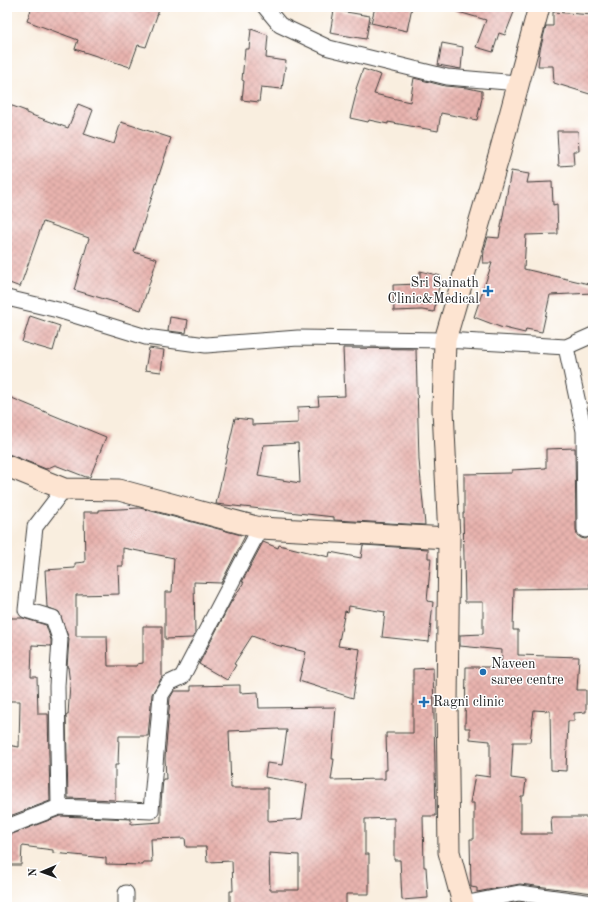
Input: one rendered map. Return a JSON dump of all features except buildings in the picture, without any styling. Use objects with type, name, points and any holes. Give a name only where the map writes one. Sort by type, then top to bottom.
[{"type":"main road","points":[[463,905],[449,852],[447,702],[450,538],[443,409],[445,340],[498,159],[539,7]]},
{"type":"main road","points":[[7,466],[64,489],[119,490],[260,528],[450,538]]},
{"type":"street","points":[[265,7],[280,25],[329,48],[447,77],[518,83]]},
{"type":"street","points":[[7,298],[58,310],[146,337],[206,345],[298,338],[445,340],[566,347],[593,335]]},
{"type":"street","points":[[566,347],[589,433],[585,530]]},
{"type":"street","points":[[59,807],[57,686],[60,638],[53,618],[26,610],[35,527],[64,489]]},
{"type":"street","points":[[7,827],[59,807],[151,811],[161,695],[169,684],[182,677],[260,528]]},
{"type":"street","points":[[463,905],[519,893],[593,903]]},
{"type":"place","name":"Sri Sainath Clinic&Medical","points":[[488,291]]},
{"type":"place","name":"Naveen saree centre","points":[[483,672]]},
{"type":"place","name":"Ragni clinic","points":[[424,702]]}]
